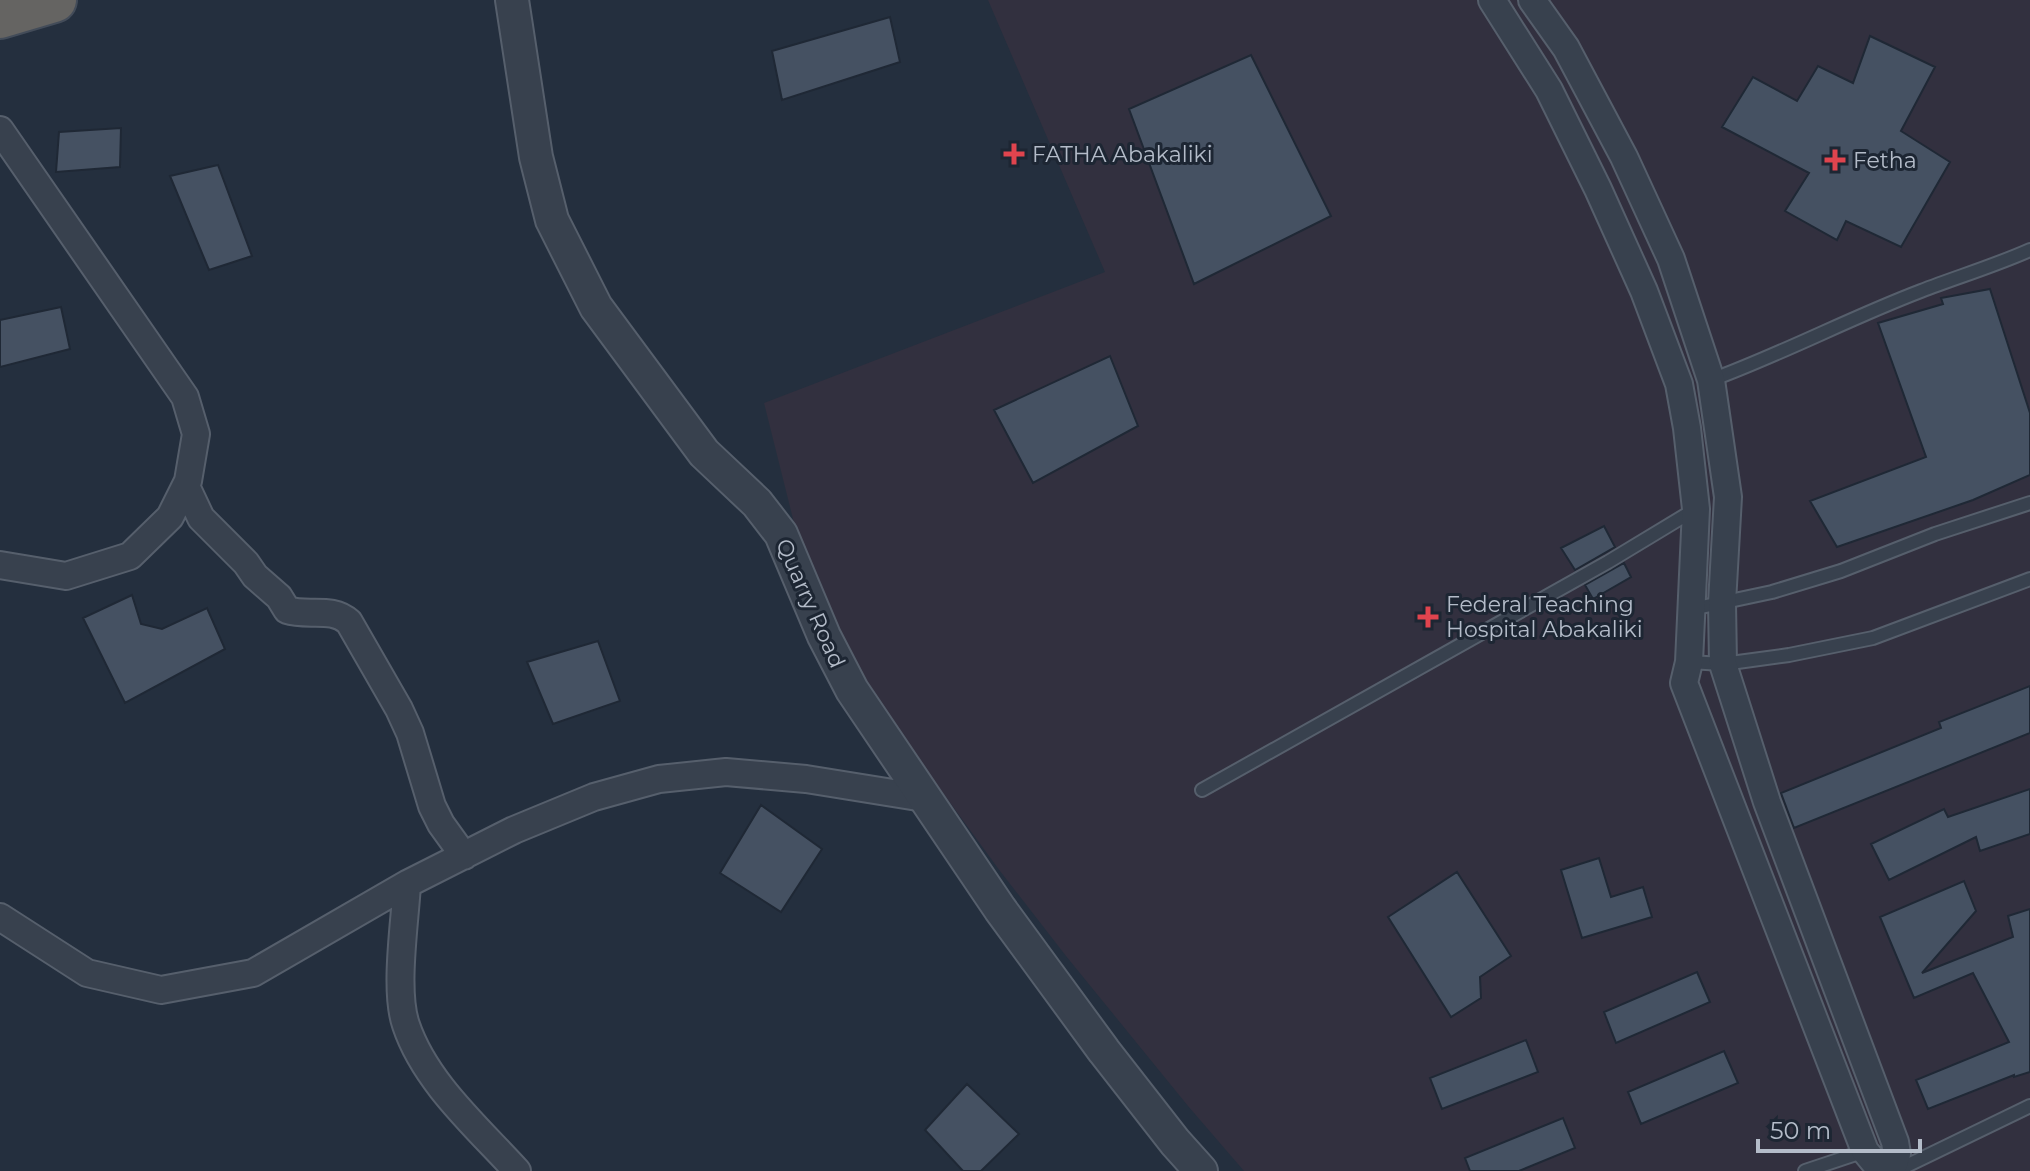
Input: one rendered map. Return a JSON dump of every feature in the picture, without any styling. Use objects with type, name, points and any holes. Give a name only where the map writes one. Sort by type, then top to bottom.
[{"type":"highway","points":[[0,16],[54,0]]},
{"type":"street","name":"Quarry Road","points":[[512,0],[536,157],[552,220],[596,307],[704,453],[757,503],[781,534],[824,636],[852,690],[1000,909],[1104,1051],[1201,1171]]},
{"type":"street","points":[[1492,0],[1549,90],[1644,291],[1679,384],[1696,509],[1689,662],[1684,683],[1865,1151],[1875,1163],[1892,1171],[1897,1154],[1895,1142],[1767,802],[1723,664],[1722,603],[1728,497],[1711,380],[1671,259],[1624,157],[1566,48],[1532,0]]},
{"type":"street","points":[[0,130],[185,397],[196,434],[186,486],[170,517],[130,556],[66,576],[0,565]]},
{"type":"street","points":[[186,486],[205,523],[279,597],[287,610],[338,614],[349,622],[410,733],[432,806],[464,856]]},
{"type":"street","points":[[0,917],[87,973],[161,990],[253,973],[407,884],[514,830],[594,797],[659,779],[726,772],[806,779],[924,798]]},
{"type":"street","points":[[1765,895],[1799,882]]},
{"type":"street","points":[[407,884],[401,993],[405,1024],[420,1055],[445,1092],[517,1171]]},
{"type":"street","points":[[1826,1053],[1858,1041]]},
{"type":"lane","points":[[1711,380],[1922,290],[1987,269],[2030,250]]},
{"type":"lane","points":[[1692,609],[1772,592],[1841,571],[1946,530],[2030,503]]},
{"type":"lane","points":[[1202,790],[1608,562],[1696,509]]},
{"type":"lane","points":[[1689,662],[1723,664],[1789,655],[1873,638],[1956,604],[2030,579]]},
{"type":"lane","points":[[1892,1171],[2030,1106]]},
{"type":"lane","points":[[1805,1171],[1865,1151]]},
{"type":"shaded area","name":"Federal Teaching Hospital Abakaliki","points":[[988,0],[2030,0],[2030,1171],[1244,1171],[1066,956],[844,658],[807,575],[764,403],[1105,272]]},
{"type":"building","points":[[890,17],[900,62],[782,100],[772,51]]},
{"type":"building","points":[[1870,36],[1935,67],[1901,131],[1950,162],[1901,247],[1846,221],[1837,240],[1785,211],[1809,173],[1722,127],[1753,77],[1797,101],[1818,66],[1853,83]]},
{"type":"building","points":[[1251,55],[1331,216],[1194,284],[1129,109]]},
{"type":"building","points":[[121,128],[120,167],[56,172],[59,132]]},
{"type":"building","points":[[218,165],[252,256],[209,270],[170,176]]},
{"type":"building","points":[[1990,289],[2030,413],[2030,475],[1973,500],[1837,547],[1810,501],[1926,457],[1878,323],[1943,304],[1941,298]]},
{"type":"building","points":[[61,307],[70,349],[0,367],[0,320]]},
{"type":"building","points":[[1110,356],[1138,426],[1033,483],[994,410]]},
{"type":"building","points":[[1604,526],[1615,547],[1575,570],[1561,548]]},
{"type":"building","points":[[1624,563],[1631,577],[1593,599],[1585,585]]},
{"type":"building","points":[[132,595],[141,624],[162,629],[207,608],[225,649],[125,703],[83,618]]},
{"type":"building","points":[[598,641],[620,701],[553,724],[527,662]]},
{"type":"building","points":[[2030,686],[2030,733],[1794,828],[1781,793],[1941,728],[1939,722]]},
{"type":"building","points":[[2030,789],[2030,834],[1980,851],[1976,837],[1889,880],[1871,844],[1944,809],[1948,817]]},
{"type":"building","points":[[761,805],[822,849],[781,912],[720,873]]},
{"type":"building","points":[[1599,858],[1611,897],[1643,887],[1652,917],[1582,938],[1561,870]]},
{"type":"building","points":[[1457,872],[1511,956],[1480,977],[1481,998],[1451,1017],[1388,917]]},
{"type":"building","points":[[1964,881],[1976,911],[1922,973],[2013,937],[2008,916],[2030,909],[2030,1072],[2014,1075],[1928,1109],[1916,1080],[2009,1042],[1973,973],[1914,998],[1880,917]]},
{"type":"building","points":[[1697,972],[1710,1002],[1616,1043],[1604,1012]]},
{"type":"building","points":[[1526,1040],[1538,1072],[1442,1109],[1430,1078]]},
{"type":"building","points":[[1724,1051],[1738,1083],[1641,1124],[1628,1092]]},
{"type":"building","points":[[967,1084],[1019,1134],[981,1171],[963,1171],[925,1130]]},
{"type":"building","points":[[1563,1118],[1575,1148],[1519,1171],[1470,1171],[1465,1158]]},
{"type":"place","name":"FATHA Abakaliki","points":[[1014,154]]},
{"type":"place","name":"Fetha","points":[[1835,160]]},
{"type":"place","name":"Federal Teaching Hospital Abakaliki","points":[[1428,617]]}]
